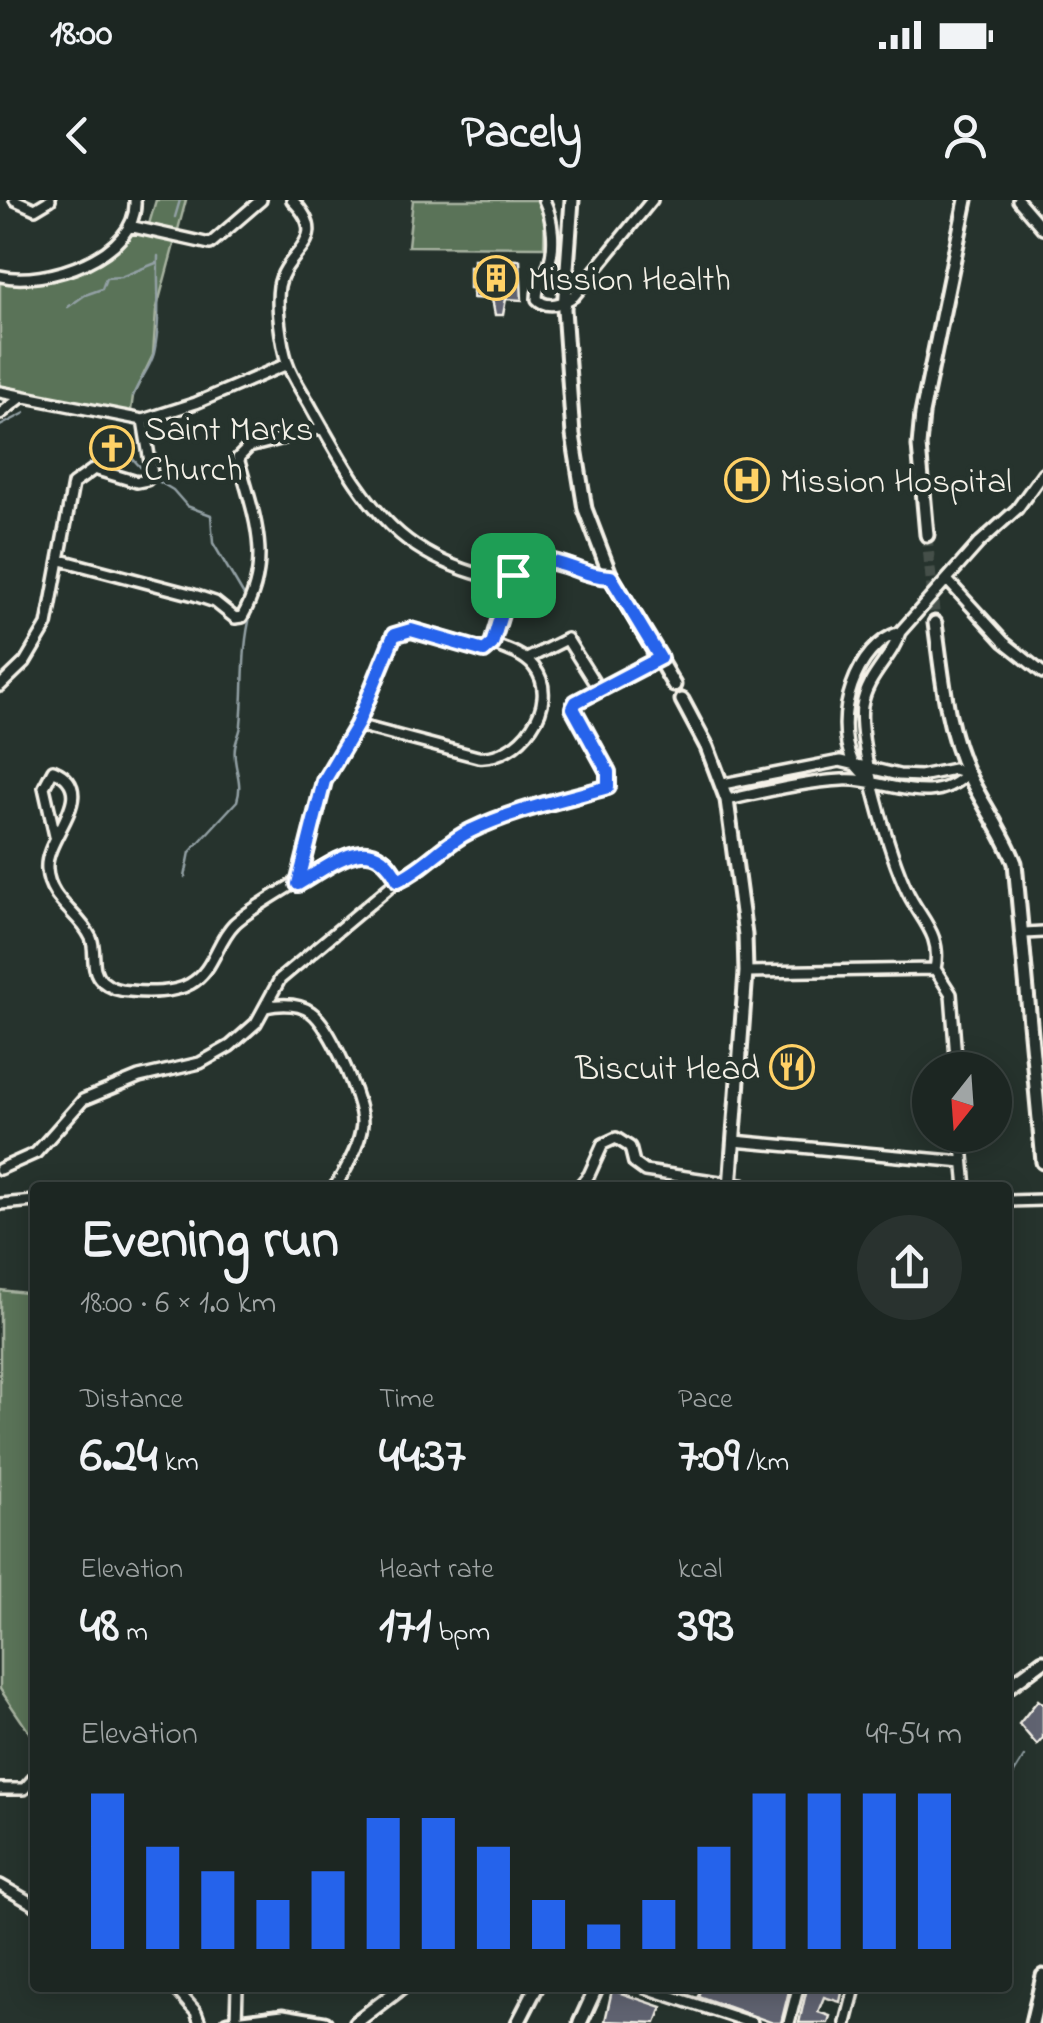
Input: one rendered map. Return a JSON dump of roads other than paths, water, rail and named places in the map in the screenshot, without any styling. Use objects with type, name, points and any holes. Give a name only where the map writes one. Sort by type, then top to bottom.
[{"type":"main road","points":[[572,200],[564,303],[585,510],[611,577],[674,686]]},
{"type":"main road","points":[[927,535],[919,446],[922,414],[966,200]]},
{"type":"main road","points":[[935,624],[952,725],[967,773],[1006,840],[1015,864],[1043,1162]]},
{"type":"main road","points":[[682,700],[727,800],[745,935],[746,972],[730,1182]]},
{"type":"main road","points":[[1012,1684],[1043,1661]]},
{"type":"main road","points":[[1032,2023],[1043,1976]]},
{"type":"main road","points":[[356,2023],[396,1992]]},
{"type":"main road","points":[[518,2023],[533,1992]]},
{"type":"main road","points":[[580,2023],[594,1992]]},
{"type":"main road","points":[[232,2022],[283,2016],[325,2023]]},
{"type":"street","points":[[15,200],[36,209],[50,200]]},
{"type":"street","points":[[0,276],[31,280],[72,269],[102,252],[129,226],[135,214],[135,200]]},
{"type":"street","points":[[129,226],[210,244],[261,200]]},
{"type":"street","points":[[292,200],[305,216],[309,229],[306,243],[279,286],[287,364],[352,479],[407,540],[469,572],[494,578],[513,575],[542,560],[561,562],[592,576],[611,577]]},
{"type":"street","points":[[544,200],[552,216],[550,262],[538,285],[538,299],[545,304],[564,303],[581,288],[652,200]]},
{"type":"street","points":[[1018,200],[1035,224],[1043,228]]},
{"type":"street","points":[[0,392],[143,420],[196,403],[287,364]]},
{"type":"street","points":[[0,414],[22,398]]},
{"type":"street","points":[[0,686],[40,642],[61,560],[68,502],[77,479],[86,472],[102,469],[138,482],[150,478],[153,468],[143,420]]},
{"type":"street","points":[[61,560],[204,599],[235,618],[242,617],[253,597],[261,551],[238,458],[249,447],[323,428]]},
{"type":"street","points":[[874,786],[853,762],[846,718],[855,677],[879,644],[900,632],[979,543],[1030,495],[1043,474]]},
{"type":"street","points":[[298,884],[324,781],[357,725],[392,639],[399,632],[411,630],[484,651],[492,644],[513,575]]},
{"type":"street","points":[[948,580],[1004,642],[1043,673]]},
{"type":"street","points":[[900,632],[864,694],[861,720],[874,786],[908,892],[934,932],[938,948],[935,969],[952,994],[956,1052]]},
{"type":"street","points":[[527,659],[567,638],[599,690]]},
{"type":"street","points":[[357,725],[478,757],[498,756],[528,732],[543,702],[542,679],[527,659],[492,644]]},
{"type":"street","points":[[0,1169],[36,1153],[83,1100],[139,1077],[200,1063],[230,1046],[256,1023],[280,979],[398,880],[416,872],[444,845],[472,830],[608,787],[608,772],[573,708],[576,702],[660,658]]},
{"type":"street","points":[[722,784],[840,761],[906,776],[954,769],[967,773],[956,785],[924,792],[844,780],[727,800]]},
{"type":"street","points":[[55,836],[44,788],[53,770],[64,775],[72,788],[72,808],[55,836],[46,867],[52,888],[92,940],[93,964],[99,978],[112,988],[131,992],[190,985],[210,966],[222,938],[235,923],[257,906],[348,854],[372,853],[388,860],[398,880]]},
{"type":"street","points":[[1024,933],[1043,932]]},
{"type":"street","points":[[746,972],[935,969]]},
{"type":"street","points":[[266,1007],[280,1004],[311,1012],[354,1088],[362,1126],[337,1182]]},
{"type":"street","points":[[583,1182],[602,1144],[616,1138],[630,1147],[634,1163],[645,1170],[713,1182]]},
{"type":"street","points":[[734,1141],[963,1162]]},
{"type":"street","points":[[962,1152],[965,1182]]},
{"type":"street","points":[[1012,1201],[1043,1200]]},
{"type":"street","points":[[0,1204],[30,1201]]},
{"type":"street","points":[[0,1789],[24,1789],[30,1782]]},
{"type":"street","points":[[0,1885],[30,1902]]},
{"type":"street","points":[[178,1992],[200,2023]]},
{"type":"street","points":[[232,2022],[236,1992]]},
{"type":"street","points":[[658,1992],[752,2023]]},
{"type":"street","points":[[789,2023],[797,1992]]},
{"type":"street","points":[[846,2023],[853,1992]]},
{"type":"waterway","points":[[175,217],[180,200]]},
{"type":"waterway","points":[[133,396],[154,353],[158,256]]},
{"type":"waterway","points":[[68,307],[102,289],[106,278],[121,277],[156,263]]},
{"type":"waterway","points":[[0,426],[25,413]]},
{"type":"waterway","points":[[130,437],[132,458],[144,471]]},
{"type":"waterway","points":[[158,481],[187,506],[211,515],[213,543],[246,599]]},
{"type":"waterway","points":[[185,877],[190,852],[237,801],[235,747],[241,727],[244,655],[251,613]]},
{"type":"waterway","points":[[1012,1776],[1024,1757]]},
{"type":"tunnel","points":[[927,535],[935,623]]},
{"type":"place","name":"Mission Health","points":[[496,278]]},
{"type":"place","name":"Saint Marks Church","points":[[112,448]]},
{"type":"place","name":"Mission Hospital","points":[[747,480]]},
{"type":"place","name":"Biscuit Head","points":[[792,1067]]}]
